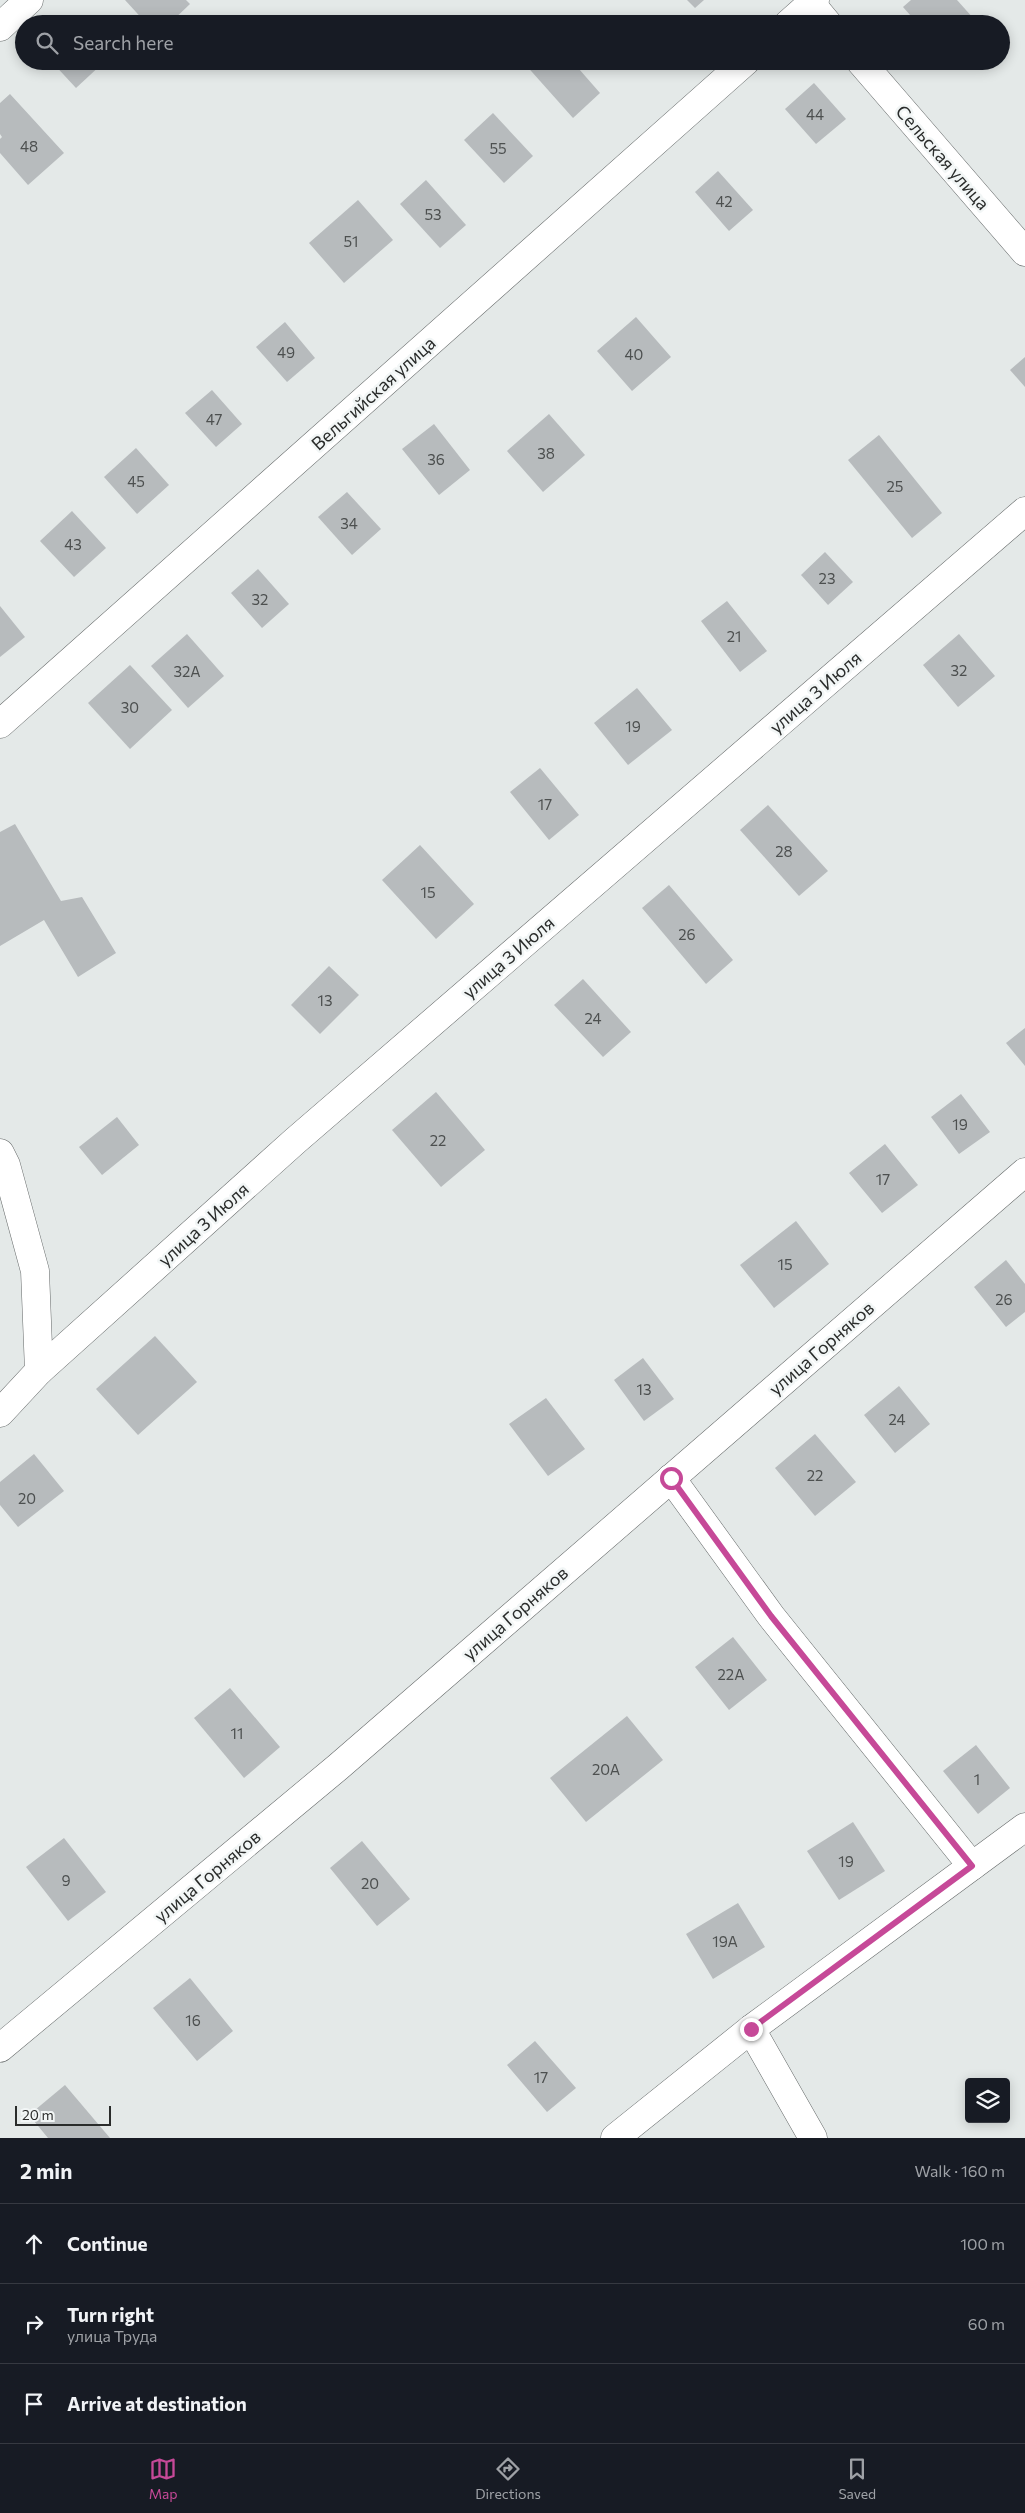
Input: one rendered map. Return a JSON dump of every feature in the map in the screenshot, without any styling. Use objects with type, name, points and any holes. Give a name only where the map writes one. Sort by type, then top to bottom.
[{"type":"street","points":[[0,27],[29,0]]},
{"type":"street","points":[[802,15],[815,7]]},
{"type":"street","name":"Вельгийская улица","points":[[0,724],[736,70]]},
{"type":"street","name":"Сельская улица","points":[[868,70],[1025,252]]},
{"type":"street","name":"улица 3 Июля","points":[[0,1413],[39,1371],[295,1141],[1025,511]]},
{"type":"street","points":[[0,1153],[6,1165],[35,1271],[39,1371]]},
{"type":"street","name":"улица Горняков","points":[[0,2048],[338,1767],[1025,1172]]},
{"type":"street","points":[[671,1478],[771,1616],[972,1866]]},
{"type":"street","points":[[614,2138],[751,2029],[1025,1827]]},
{"type":"street","points":[[751,2029],[813,2138]]},
{"type":"building","points":[[125,0],[186,0],[190,4],[178,15],[139,15]]},
{"type":"building","points":[[687,0],[704,0],[695,8]]},
{"type":"building","points":[[911,0],[957,0],[970,15],[910,15],[903,7]]},
{"type":"building","points":[[59,70],[95,70],[76,88]]},
{"type":"building","points":[[530,70],[580,70],[600,93],[573,118]]},
{"type":"building","points":[[814,83],[846,119],[816,144],[785,109]]},
{"type":"building","points":[[10,94],[64,153],[28,185],[0,153],[0,139],[2,137],[0,134],[0,103]]},
{"type":"building","points":[[493,113],[533,156],[504,183],[464,140]]},
{"type":"building","points":[[718,171],[753,210],[729,231],[695,192]]},
{"type":"building","points":[[426,180],[466,225],[440,248],[400,204]]},
{"type":"building","points":[[358,200],[393,240],[344,283],[309,243]]},
{"type":"building","points":[[636,317],[671,357],[632,391],[597,351]]},
{"type":"building","points":[[285,322],[315,358],[287,382],[256,347]]},
{"type":"building","points":[[1025,357],[1025,387],[1010,370]]},
{"type":"building","points":[[212,390],[242,424],[216,447],[185,413]]},
{"type":"building","points":[[549,414],[585,455],[543,492],[507,451]]},
{"type":"building","points":[[434,424],[470,470],[439,495],[402,449]]},
{"type":"building","points":[[879,435],[942,513],[912,538],[848,460]]},
{"type":"building","points":[[136,448],[169,485],[137,514],[104,477]]},
{"type":"building","points":[[347,492],[381,529],[352,555],[318,517]]},
{"type":"building","points":[[72,511],[106,548],[74,577],[40,541]]},
{"type":"building","points":[[825,552],[853,582],[828,605],[801,575]]},
{"type":"building","points":[[258,569],[289,604],[262,628],[231,593]]},
{"type":"building","points":[[727,601],[767,651],[740,672],[701,621]]},
{"type":"building","points":[[0,606],[25,637],[0,657]]},
{"type":"building","points":[[187,634],[224,676],[188,708],[151,666]]},
{"type":"building","points":[[959,634],[995,676],[958,707],[923,665]]},
{"type":"building","points":[[130,665],[172,710],[130,749],[88,703]]},
{"type":"building","points":[[637,688],[672,730],[628,765],[594,723]]},
{"type":"building","points":[[540,768],[579,815],[549,840],[510,792]]},
{"type":"building","points":[[768,805],[828,871],[799,896],[740,830]]},
{"type":"building","points":[[15,824],[61,901],[82,897],[116,953],[78,977],[44,920],[0,946],[0,832]]},
{"type":"building","points":[[420,845],[474,904],[436,939],[382,880]]},
{"type":"building","points":[[669,885],[733,960],[706,984],[642,908]]},
{"type":"building","points":[[329,966],[359,995],[320,1034],[291,1005]]},
{"type":"building","points":[[583,979],[631,1032],[603,1057],[554,1005]]},
{"type":"building","points":[[1025,1028],[1025,1066],[1006,1043]]},
{"type":"building","points":[[436,1092],[485,1150],[441,1187],[392,1130]]},
{"type":"building","points":[[961,1094],[990,1132],[959,1154],[931,1117]]},
{"type":"building","points":[[117,1117],[139,1145],[102,1175],[79,1147]]},
{"type":"building","points":[[885,1144],[918,1185],[882,1213],[849,1173]]},
{"type":"building","points":[[796,1221],[829,1264],[774,1308],[740,1265]]},
{"type":"building","points":[[1006,1260],[1025,1284],[1025,1312],[1006,1327],[974,1287]]},
{"type":"building","points":[[155,1336],[197,1382],[138,1435],[96,1389]]},
{"type":"building","points":[[643,1358],[674,1399],[644,1421],[614,1380]]},
{"type":"building","points":[[899,1386],[930,1424],[895,1453],[864,1415]]},
{"type":"building","points":[[546,1398],[585,1449],[548,1476],[509,1424]]},
{"type":"building","points":[[815,1434],[856,1482],[815,1516],[775,1468]]},
{"type":"building","points":[[34,1454],[64,1491],[18,1527],[0,1505],[0,1482]]},
{"type":"building","points":[[733,1637],[767,1680],[729,1710],[695,1667]]},
{"type":"building","points":[[230,1688],[280,1747],[244,1778],[194,1718]]},
{"type":"building","points":[[627,1716],[663,1760],[586,1822],[550,1778]]},
{"type":"building","points":[[976,1745],[1010,1788],[978,1814],[943,1771]]},
{"type":"building","points":[[853,1822],[885,1871],[839,1900],[807,1851]]},
{"type":"building","points":[[64,1838],[106,1892],[68,1921],[26,1867]]},
{"type":"building","points":[[362,1841],[410,1899],[377,1926],[330,1868]]},
{"type":"building","points":[[738,1903],[765,1947],[713,1979],[686,1934]]},
{"type":"building","points":[[190,1978],[233,2031],[197,2061],[153,2008]]},
{"type":"building","points":[[535,2041],[576,2088],[547,2112],[507,2065]]},
{"type":"building","points":[[65,2085],[110,2138],[48,2138],[29,2115]]},
{"type":"route","points":[[671,1478],[771,1616],[972,1866],[751,2029]]}]
